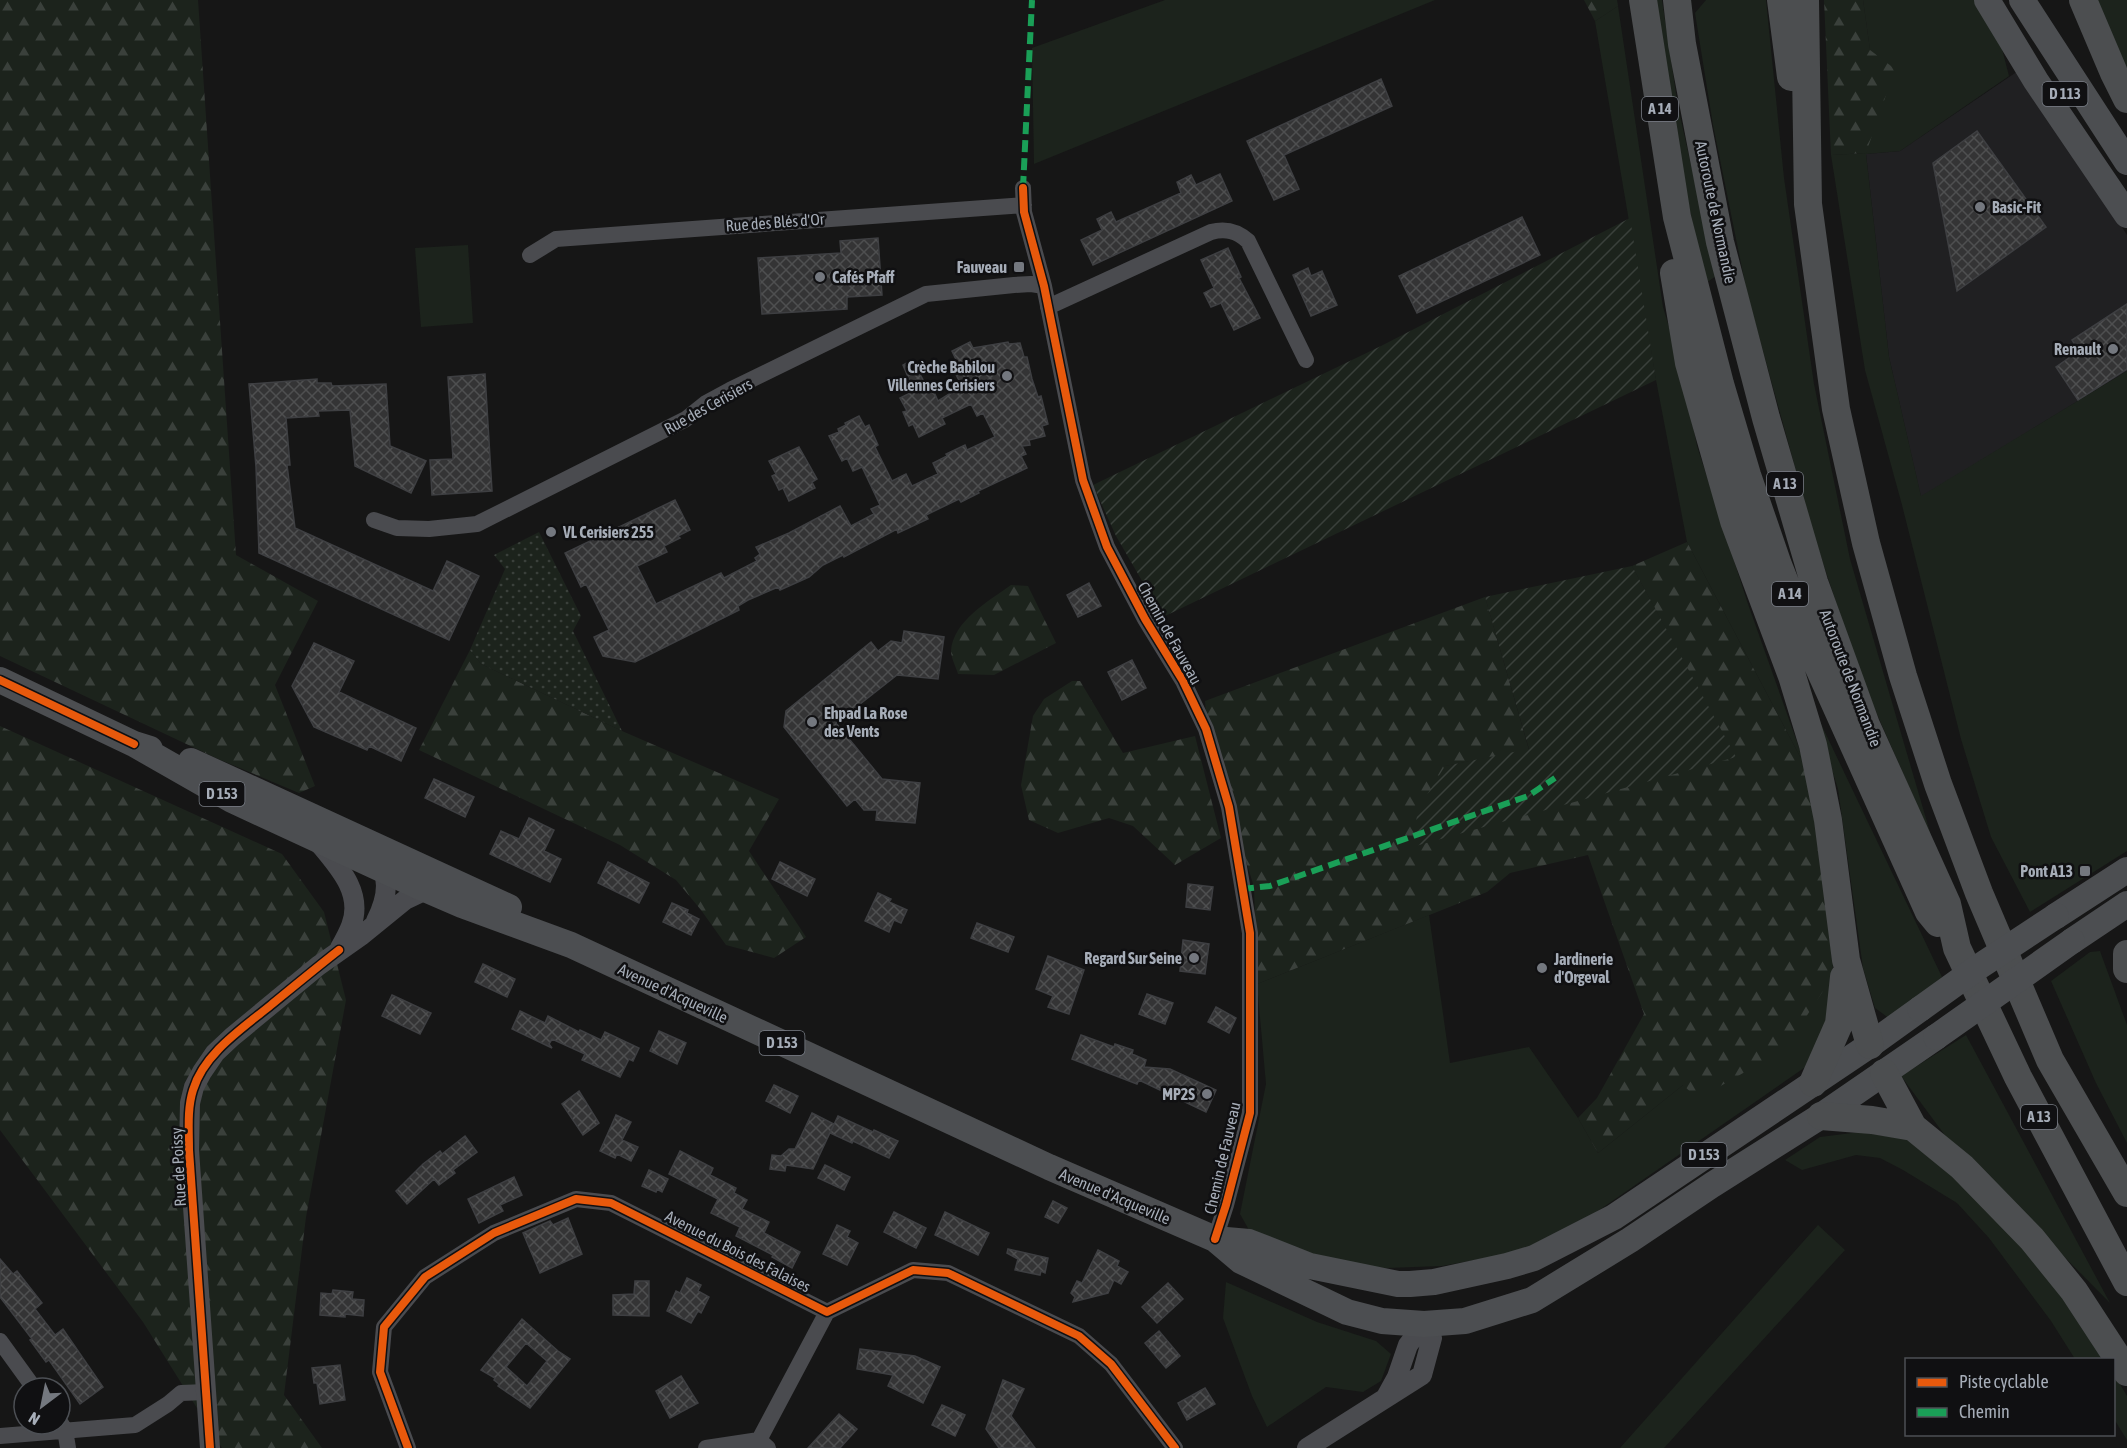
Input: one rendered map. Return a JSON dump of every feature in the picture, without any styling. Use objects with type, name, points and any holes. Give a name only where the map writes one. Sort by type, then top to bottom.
[{"type":"highway","name":"A 14","points":[[1642,0],[1677,217],[1747,475],[1778,565],[1844,725],[1929,912],[1957,948]]},
{"type":"highway","name":"Autoroute de Normandie","points":[[1677,0],[1682,44],[1720,242],[1769,429],[1818,593],[1866,725],[1947,904],[1957,948],[2018,1077],[2127,1282]]},
{"type":"highway","points":[[1781,0],[1808,204]]},
{"type":"highway","name":"A 13","points":[[1805,0],[1808,204],[1836,409],[1866,543],[1903,676],[1938,784],[1979,893],[2050,1060],[2127,1192]]},
{"type":"highway","points":[[2083,0],[2127,99]]},
{"type":"highway","points":[[1677,217],[1672,260],[1689,363],[1734,521],[1792,676],[1813,745],[1828,820],[1846,960],[1870,1045]]},
{"type":"highway","points":[[2127,954],[2127,969]]},
{"type":"highway","points":[[1813,1083],[1839,1024],[1846,960]]},
{"type":"highway","points":[[1884,1073],[1913,1127],[1962,1167],[2032,1239],[2074,1291],[2127,1372]]},
{"type":"highway","points":[[1821,1116],[1872,1120],[1913,1127]]},
{"type":"main road","points":[[1987,0],[2036,81],[2127,215]]},
{"type":"main road","name":"D 113","points":[[2005,0],[2127,186]]},
{"type":"main road","name":"D 113","points":[[2022,0],[2127,162]]},
{"type":"main road","points":[[2031,0],[2127,137]]},
{"type":"main road","name":"D 153","points":[[0,680],[134,744],[193,762],[367,841],[387,861],[509,908],[571,945]]},
{"type":"main road","name":"Avenue d'Acqueville","points":[[134,744],[214,790],[314,838],[387,861],[426,890],[571,945],[1049,1167],[1215,1239]]},
{"type":"main road","name":"D 153","points":[[1215,1239],[1249,1242],[1310,1266],[1398,1284],[1434,1282],[1534,1258],[1614,1217],[1870,1045],[1977,968],[2127,870]]},
{"type":"main road","name":"D 153","points":[[1215,1239],[1241,1261],[1347,1312],[1382,1321],[1424,1324],[1466,1321],[1532,1300],[1630,1240],[1821,1116],[2127,904]]},
{"type":"main road","points":[[1870,1045],[1884,1073]]},
{"type":"main road","name":"D 153","points":[[1424,1324],[1441,1295],[1511,1280],[1534,1258]]},
{"type":"main road","points":[[1410,1284],[1424,1324]]},
{"type":"street","name":"Rue des Blés d'Or","points":[[530,255],[556,239],[1024,196]]},
{"type":"street","name":"Chemin de Fauveau","points":[[1024,196],[1024,212],[1044,286],[1083,480],[1096,520],[1112,558],[1145,619],[1183,681],[1206,729],[1229,807],[1250,933],[1250,1113],[1215,1239]]},
{"type":"street","points":[[1048,307],[1211,232],[1222,229],[1234,231],[1248,242],[1306,360]]},
{"type":"street","name":"Rue des Cerisiers","points":[[374,520],[397,528],[429,529],[477,524],[686,419],[706,403],[730,390],[926,294],[1014,285],[1044,286]]},
{"type":"street","points":[[314,838],[343,874],[354,895],[354,914],[351,926],[339,950]]},
{"type":"street","points":[[354,895],[371,873],[387,861]]},
{"type":"street","points":[[375,924],[384,899],[387,861]]},
{"type":"street","name":"Rue de Poissy","points":[[210,1448],[189,1150],[190,1103],[194,1088],[215,1053],[232,1037],[339,950],[362,935],[405,900],[426,890]]},
{"type":"street","name":"Avenue du Bois des Falaises","points":[[408,1448],[380,1372],[384,1327],[425,1277],[494,1233],[576,1199],[611,1203],[827,1312]]},
{"type":"street","points":[[706,1448],[764,1444],[827,1312],[913,1270],[948,1273],[1079,1336],[1111,1364],[1175,1448]]},
{"type":"street","points":[[1307,1448],[1386,1396],[1397,1377],[1408,1345],[1424,1324]]},
{"type":"street","points":[[0,1341],[25,1376]]},
{"type":"street","points":[[72,1426],[135,1425],[181,1393],[206,1392]]},
{"type":"shaded area","points":[[2021,69],[2127,235],[2127,371],[1921,497],[1889,357],[1866,154],[1900,151]]},
{"type":"green space","points":[[0,0],[198,0],[236,555],[318,601],[275,685],[315,786],[299,793],[216,758],[0,656]]},
{"type":"green space","points":[[1165,0],[1435,0],[1034,164],[1032,48]]},
{"type":"green space","points":[[1584,0],[1617,0],[1618,6],[1595,21]]},
{"type":"green space","points":[[1651,0],[1662,0],[1678,107],[1716,276],[1706,283],[1666,102]]},
{"type":"green space","points":[[1706,0],[1766,0],[1784,178],[1814,384],[1850,559],[1932,839],[1862,680],[1814,536],[1747,293],[1713,125],[1695,13]]},
{"type":"green space","points":[[1824,0],[1863,0],[1870,50],[1895,69],[1866,153],[1831,155]]},
{"type":"green space","points":[[1863,0],[1975,0],[2002,49],[2009,76],[1900,151],[1866,154],[1889,357],[1921,496],[2127,371],[2127,851],[2030,912],[1991,837],[1961,739],[1902,505],[1865,370],[1831,155],[1866,153],[1870,50]]},
{"type":"green space","points":[[2096,0],[2127,0],[2127,74]]},
{"type":"green space","points":[[1618,6],[1663,307],[1683,374],[1697,446],[1748,604],[1807,770],[1687,542],[1656,380],[1595,21]]},
{"type":"green space","points":[[1630,218],[1656,380],[1163,617],[1116,536],[1093,485],[1381,346]]},
{"type":"green space","points":[[468,245],[473,323],[421,327],[415,248]]},
{"type":"green space","points":[[539,532],[581,616],[573,631],[622,731],[481,664],[470,650],[505,569],[494,555]]},
{"type":"green space","points":[[1687,542],[1807,770],[1832,952],[1823,991],[1785,1049],[1698,1099],[1683,1085],[1598,1153],[1578,1118],[1597,1098],[1644,1014],[1588,855],[1510,873],[1487,892],[1257,984],[1254,887],[1208,738],[1205,701],[1485,597],[1529,750],[1445,766],[1735,757],[1632,566]]},
{"type":"green space","points":[[1632,566],[1736,757],[1412,847],[1418,809],[1445,766],[1529,749],[1485,597]]},
{"type":"green space","points":[[1011,585],[1028,586],[1056,643],[994,675],[958,674],[951,651],[958,630],[983,605]]},
{"type":"green space","points":[[470,650],[481,664],[622,731],[779,799],[749,851],[806,937],[774,958],[726,945],[676,880],[620,845],[419,750]]},
{"type":"green space","points":[[1072,681],[1080,681],[1123,753],[1195,736],[1221,838],[1175,865],[1133,826],[1109,818],[1058,833],[1029,820],[1021,785],[1033,716],[1044,699]]},
{"type":"green space","points":[[1811,703],[1942,977],[1890,1019],[1875,1008],[1863,968],[1838,789]]},
{"type":"green space","points":[[0,726],[282,854],[324,912],[346,1000],[306,1217],[284,1395],[322,1448],[222,1448],[143,1322],[0,1130]]},
{"type":"green space","points":[[1429,915],[1450,1063],[1529,1047],[1578,1118],[1598,1153],[1683,1085],[1832,952],[1835,1004],[1807,1066],[1595,1213],[1525,1251],[1442,1266],[1387,1268],[1342,1266],[1249,1230],[1240,1214],[1266,1084],[1257,984]]},
{"type":"green space","points":[[2100,951],[2127,1025],[2127,1143],[2096,1083],[2051,981],[2090,952]]},
{"type":"green space","points":[[1966,1035],[2110,1303],[2017,1209],[1961,1157],[1901,1076]]},
{"type":"green space","points":[[1860,1132],[1912,1140],[1940,1157],[2023,1247],[2072,1308],[2103,1358],[2074,1358],[2051,1321],[1989,1238],[1957,1203],[1880,1158],[1856,1155],[1802,1170],[1785,1160],[1820,1137]]},
{"type":"green space","points":[[1818,1225],[1845,1250],[1664,1448],[1620,1448]]},
{"type":"green space","points":[[1226,1282],[1317,1322],[1376,1341],[1391,1354],[1381,1381],[1363,1392],[1326,1387],[1267,1427],[1252,1396],[1223,1318]]},
{"type":"green space","points":[[2115,1376],[2127,1396],[2127,1440],[2115,1421]]},
{"type":"building","points":[[1381,79],[1392,106],[1284,155],[1299,189],[1274,200],[1247,141]]},
{"type":"building","points":[[1977,131],[2046,227],[1957,291],[1933,163]]},
{"type":"building","points":[[1220,174],[1232,201],[1093,265],[1081,240],[1102,230],[1097,219],[1111,212],[1116,222],[1181,193],[1177,182],[1191,175],[1196,185]]},
{"type":"building","points":[[1522,217],[1540,255],[1417,313],[1399,276]]},
{"type":"building","name":"Cafés Pfaff","points":[[878,238],[882,295],[847,297],[847,309],[762,314],[758,258],[841,253],[840,241]]},
{"type":"building","points":[[1228,248],[1241,277],[1239,278],[1260,318],[1234,330],[1221,303],[1211,307],[1204,293],[1214,288],[1201,260]]},
{"type":"building","points":[[1308,268],[1311,276],[1322,271],[1337,305],[1311,316],[1293,275]]},
{"type":"building","points":[[2127,304],[2127,369],[2078,400],[2056,367],[2079,351],[2072,340]]},
{"type":"building","points":[[970,342],[973,348],[1008,342],[1009,344],[1020,343],[1024,357],[1027,357],[1032,379],[1038,397],[1041,396],[1048,424],[1042,426],[1045,436],[1029,440],[1030,445],[1022,446],[1026,454],[1021,456],[1027,468],[978,491],[979,493],[961,502],[959,499],[926,515],[928,519],[898,533],[897,529],[844,557],[843,555],[823,565],[809,577],[780,590],[778,587],[748,600],[738,606],[739,610],[635,662],[603,656],[594,637],[609,630],[586,584],[581,587],[565,553],[675,500],[690,530],[664,546],[667,552],[637,566],[656,604],[721,573],[724,578],[757,561],[755,558],[760,554],[756,547],[789,533],[840,506],[851,526],[874,514],[871,509],[880,505],[862,467],[853,471],[847,458],[842,461],[829,436],[839,432],[838,429],[846,425],[845,423],[859,416],[865,427],[869,425],[878,445],[875,447],[892,481],[906,474],[912,486],[938,474],[933,463],[947,456],[946,454],[965,445],[967,450],[995,437],[983,413],[977,416],[971,404],[942,418],[945,424],[919,437],[913,424],[909,426],[903,412],[907,411],[900,398],[914,391],[903,365],[912,360],[926,385],[930,383],[938,401],[962,386],[953,369],[959,366],[952,351]]},
{"type":"building","points":[[485,374],[492,491],[432,495],[430,460],[453,459],[448,377]]},
{"type":"building","points":[[317,379],[317,383],[331,383],[332,386],[386,384],[390,446],[426,461],[411,493],[355,466],[350,410],[318,411],[319,416],[286,418],[290,465],[287,465],[295,528],[433,591],[447,561],[479,576],[449,640],[259,553],[256,467],[249,384]]},
{"type":"building","points":[[799,447],[817,479],[812,482],[815,488],[789,501],[783,488],[779,490],[772,476],[776,474],[769,461]]},
{"type":"building","points":[[1089,583],[1101,606],[1078,617],[1067,595]]},
{"type":"building","name":"Ehpad La Rose des Vents","points":[[904,631],[944,637],[938,679],[897,675],[836,723],[882,779],[920,783],[915,823],[876,820],[877,810],[864,810],[855,799],[847,806],[784,727],[786,711],[871,642],[878,651],[891,641],[902,643]]},
{"type":"building","points":[[314,643],[354,661],[339,692],[416,728],[401,761],[369,746],[367,750],[314,727],[292,686]]},
{"type":"building","points":[[1132,660],[1146,688],[1122,700],[1108,672]]},
{"type":"building","points":[[434,779],[474,797],[465,817],[425,798]]},
{"type":"building","points":[[529,818],[554,830],[544,851],[561,859],[550,882],[490,854],[501,831],[519,839]]},
{"type":"building","points":[[608,862],[649,883],[639,903],[598,883]]},
{"type":"building","points":[[780,862],[815,879],[807,896],[772,879]]},
{"type":"building","points":[[1188,884],[1213,887],[1210,910],[1186,907]]},
{"type":"building","points":[[878,893],[891,899],[889,902],[907,910],[901,923],[894,920],[889,932],[865,921]]},
{"type":"building","points":[[672,903],[688,910],[687,913],[699,919],[691,935],[663,922]]},
{"type":"building","points":[[977,923],[1014,937],[1008,952],[971,938]]},
{"type":"building","name":"Regard Sur Seine","points":[[1183,940],[1209,944],[1205,974],[1180,971]]},
{"type":"building","points":[[1048,956],[1084,970],[1069,1014],[1048,1007],[1053,996],[1036,989]]},
{"type":"building","points":[[483,964],[515,979],[507,997],[475,982]]},
{"type":"building","points":[[1147,994],[1173,1003],[1165,1024],[1139,1014]]},
{"type":"building","points":[[392,995],[431,1013],[420,1034],[382,1016]]},
{"type":"building","points":[[1216,1007],[1236,1018],[1229,1033],[1208,1022]]},
{"type":"building","points":[[520,1011],[545,1023],[548,1016],[601,1040],[605,1032],[639,1048],[633,1061],[629,1059],[620,1077],[582,1060],[585,1054],[552,1039],[549,1044],[552,1048],[512,1029]]},
{"type":"building","points":[[659,1031],[686,1043],[677,1064],[650,1051]]},
{"type":"building","points":[[1081,1035],[1114,1047],[1115,1044],[1133,1050],[1132,1054],[1146,1060],[1144,1067],[1170,1069],[1216,1090],[1206,1112],[1139,1080],[1137,1084],[1072,1059]]},
{"type":"building","points":[[774,1085],[798,1096],[790,1113],[766,1101]]},
{"type":"building","points":[[579,1091],[599,1123],[583,1135],[562,1104]]},
{"type":"building","points":[[812,1113],[834,1124],[813,1169],[786,1165],[785,1171],[770,1169],[772,1155],[781,1156],[789,1149],[795,1149]]},
{"type":"building","points":[[616,1115],[631,1122],[622,1140],[638,1147],[631,1161],[617,1154],[615,1158],[600,1151]]},
{"type":"building","points":[[838,1116],[898,1141],[889,1158],[830,1133]]},
{"type":"building","points":[[465,1136],[477,1152],[453,1170],[455,1173],[439,1185],[434,1179],[407,1204],[396,1191],[423,1164],[440,1151],[442,1154]]},
{"type":"building","points":[[680,1151],[713,1168],[710,1175],[736,1188],[734,1193],[747,1200],[742,1209],[769,1222],[764,1233],[800,1252],[792,1268],[772,1257],[773,1255],[736,1236],[740,1227],[711,1213],[718,1199],[669,1174]]},
{"type":"building","points":[[825,1165],[850,1177],[844,1190],[818,1178]]},
{"type":"building","points":[[649,1170],[668,1179],[662,1192],[642,1186]]},
{"type":"building","points":[[514,1177],[522,1195],[500,1205],[503,1211],[479,1223],[468,1199]]},
{"type":"building","points":[[1053,1201],[1067,1208],[1058,1223],[1045,1217]]},
{"type":"building","points":[[894,1212],[926,1228],[916,1248],[884,1232]]},
{"type":"building","points":[[945,1212],[989,1233],[978,1255],[935,1235]]},
{"type":"building","points":[[568,1218],[582,1254],[540,1273],[523,1233],[550,1221],[553,1225]]},
{"type":"building","points":[[837,1225],[850,1231],[847,1237],[858,1243],[847,1265],[823,1254]]},
{"type":"building","points":[[1008,1249],[1048,1258],[1045,1273],[1041,1271],[1040,1275],[1015,1270],[1018,1259],[1007,1253]]},
{"type":"building","points":[[1098,1250],[1119,1261],[1117,1266],[1128,1272],[1121,1284],[1114,1280],[1108,1293],[1073,1302],[1075,1297],[1071,1293],[1077,1281],[1082,1283]]},
{"type":"building","points":[[0,1259],[13,1274],[17,1271],[42,1303],[35,1309],[55,1335],[63,1329],[103,1387],[80,1404],[72,1393],[72,1376],[60,1376],[49,1360],[46,1362],[30,1340],[32,1339],[0,1297]]},
{"type":"building","points":[[687,1278],[701,1285],[698,1291],[709,1297],[701,1313],[698,1311],[691,1323],[667,1311],[676,1291],[680,1293]]},
{"type":"building","points":[[635,1281],[649,1281],[649,1316],[613,1315],[613,1295],[634,1294]]},
{"type":"building","points":[[1168,1283],[1183,1299],[1157,1323],[1142,1307]]},
{"type":"building","points":[[333,1290],[353,1292],[352,1299],[364,1300],[363,1316],[320,1315],[321,1293],[332,1294]]},
{"type":"building","points":[[522,1319],[570,1359],[530,1408],[498,1386],[495,1378],[481,1370]],"holes":[[[526,1343],[547,1361],[527,1386],[506,1367]]]},
{"type":"building","points":[[1159,1331],[1180,1356],[1166,1368],[1145,1343]]},
{"type":"building","points":[[860,1349],[915,1356],[940,1367],[923,1403],[888,1386],[893,1375],[857,1369]]},
{"type":"building","points":[[340,1365],[345,1400],[320,1404],[312,1368]]},
{"type":"building","points":[[681,1376],[698,1403],[670,1418],[656,1391]]},
{"type":"building","points":[[1003,1380],[1024,1389],[1011,1416],[1035,1448],[999,1448],[986,1429]]},
{"type":"building","points":[[1205,1388],[1215,1404],[1187,1420],[1178,1403]]},
{"type":"building","points":[[942,1405],[965,1415],[955,1436],[932,1425]]},
{"type":"building","points":[[839,1414],[857,1429],[840,1448],[808,1448]]},
{"type":"marked path","points":[[1023,188],[1032,0]]},
{"type":"marked path","points":[[1242,889],[1270,886],[1528,796],[1555,778]]},
{"type":"cycle path","points":[[1023,188],[1024,212],[1044,286],[1083,480],[1107,547],[1145,619],[1183,681],[1206,729],[1229,807],[1250,933],[1250,1113],[1215,1239]]},
{"type":"cycle path","points":[[0,680],[134,744]]},
{"type":"cycle path","points":[[210,1448],[189,1150],[191,1097],[198,1077],[206,1064],[226,1042],[339,950]]},
{"type":"cycle path","points":[[408,1448],[380,1372],[384,1327],[425,1277],[494,1233],[576,1199],[611,1203],[827,1312],[913,1270],[948,1273],[1079,1336],[1111,1364],[1175,1448]]},
{"type":"place","name":"Basic-Fit","points":[[1980,207]]},
{"type":"place","name":"Fauveau","points":[[1019,267]]},
{"type":"place","name":"Cafés Pfaff","points":[[820,277]]},
{"type":"place","name":"Renault","points":[[2113,349]]},
{"type":"place","name":"Crèche Babilou Villennes Cerisiers","points":[[1007,376]]},
{"type":"place","name":"VL Cerisiers 255","points":[[551,532]]},
{"type":"place","name":"Ehpad La Rose des Vents","points":[[812,722]]},
{"type":"place","name":"Pont A13","points":[[2085,871]]},
{"type":"place","name":"Regard Sur Seine","points":[[1194,958]]},
{"type":"place","name":"Jardinerie d'Orgeval","points":[[1542,968]]},
{"type":"place","name":"MP2S","points":[[1207,1094]]}]
